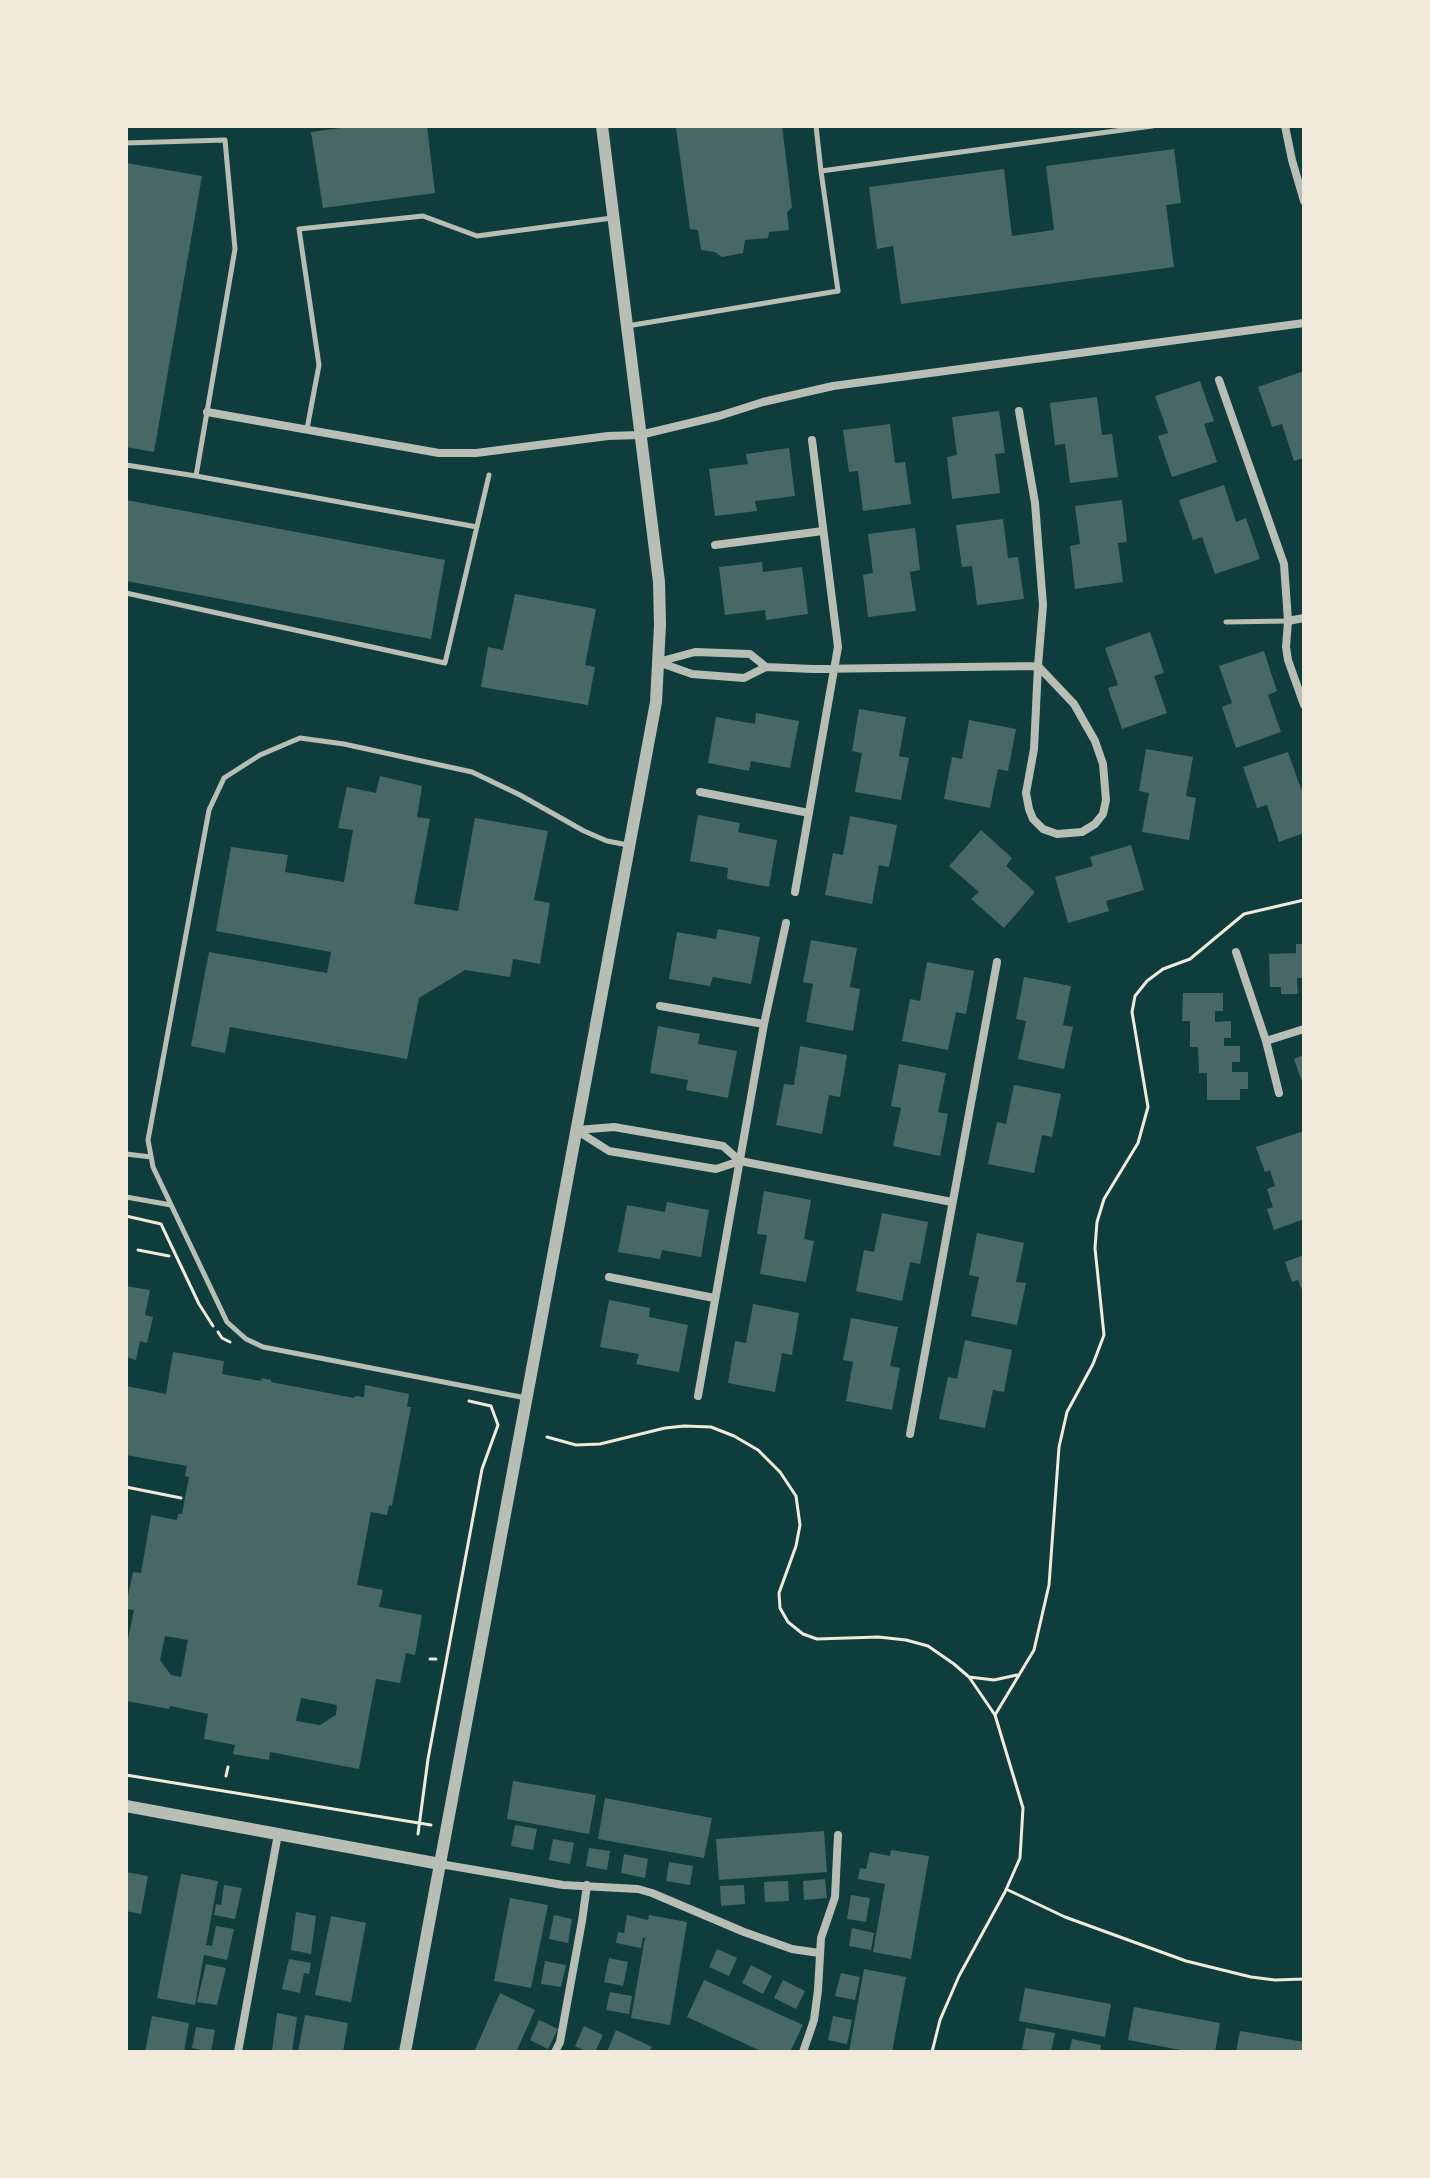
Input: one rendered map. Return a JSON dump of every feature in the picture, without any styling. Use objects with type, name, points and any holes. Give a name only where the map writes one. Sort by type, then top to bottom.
[{"type":"street","points":[[405,2052],[656,702],[659,582],[602,126]]},
{"type":"street","points":[[1285,126],[1304,201]]},
{"type":"street","points":[[207,412],[439,453],[476,453],[608,436],[640,435],[833,386],[1304,323]]},
{"type":"street","points":[[1219,380],[1284,564],[1288,621],[1286,647],[1304,705]]},
{"type":"street","points":[[658,662],[692,674],[744,678],[766,667],[1038,666],[1074,704],[1095,741],[1103,764],[1106,800],[1103,814],[1095,824],[1082,832],[1057,834],[1043,829],[1033,819],[1026,793],[1034,749],[1038,666],[1043,605],[1035,503],[1019,411]]},
{"type":"street","points":[[795,892],[838,647],[812,440]]},
{"type":"street","points":[[715,545],[823,531]]},
{"type":"street","points":[[1288,621],[1304,618]]},
{"type":"street","points":[[658,662],[695,652],[750,654],[766,667]]},
{"type":"street","points":[[700,792],[809,813]]},
{"type":"street","points":[[698,1396],[764,1024],[786,923]]},
{"type":"street","points":[[1236,952],[1266,1041],[1279,1093]]},
{"type":"street","points":[[910,1434],[997,962]]},
{"type":"street","points":[[660,1006],[764,1024]]},
{"type":"street","points":[[1266,1041],[1304,1029]]},
{"type":"street","points":[[576,1130],[614,1127],[723,1146],[740,1161]]},
{"type":"street","points":[[576,1130],[609,1151],[716,1169],[740,1161],[952,1202]]},
{"type":"street","points":[[609,1277],[714,1298]]},
{"type":"street","points":[[126,1806],[525,1879],[638,1889],[792,1949],[819,1953]]},
{"type":"street","points":[[238,2052],[278,1834]]},
{"type":"street","points":[[803,2052],[814,2020],[821,1938],[835,1897],[838,1835]]},
{"type":"street","points":[[555,2052],[560,2042],[587,1885]]},
{"type":"lane","points":[[626,326],[838,291],[816,126]]},
{"type":"lane","points":[[821,171],[1152,126]]},
{"type":"lane","points":[[126,143],[225,140],[235,249],[196,476]]},
{"type":"lane","points":[[307,429],[319,365],[299,229],[423,216],[477,236],[613,218]]},
{"type":"lane","points":[[126,465],[477,527]]},
{"type":"lane","points":[[126,593],[445,663],[489,475]]},
{"type":"lane","points":[[1226,622],[1288,621]]},
{"type":"lane","points":[[527,1399],[263,1347],[246,1339],[227,1322],[153,1167],[148,1140],[209,810],[224,778],[260,755],[300,738],[344,744],[472,772],[584,831],[607,841],[629,845]]},
{"type":"lane","points":[[126,1154],[151,1157]]},
{"type":"lane","points":[[126,1197],[171,1205]]},
{"type":"path","points":[[995,1715],[1034,1650],[1049,1585],[1059,1447],[1067,1412],[1093,1364],[1104,1335],[1095,1248],[1097,1222],[1104,1199],[1138,1143],[1148,1107],[1132,1012],[1135,996],[1147,981],[1163,969],[1190,959],[1244,914],[1304,900]]},
{"type":"path","points":[[126,1216],[161,1224],[199,1304],[222,1338],[239,1347]]},
{"type":"path","points":[[138,1250],[169,1256]]},
{"type":"path","points":[[418,1834],[428,1759],[482,1469],[498,1425],[491,1406],[464,1400]]},
{"type":"path","points":[[547,1437],[576,1445],[600,1444],[665,1428],[711,1427],[758,1450],[780,1472],[796,1496],[800,1525],[779,1593],[780,1608],[788,1622],[803,1634],[817,1639],[878,1637],[928,1646],[969,1677],[995,1715],[1023,1808],[1020,1858],[959,1976],[940,2020],[932,2052]]},
{"type":"path","points":[[126,1487],[181,1498]]},
{"type":"path","points":[[430,1659],[436,1659]]},
{"type":"path","points":[[969,1677],[994,1680],[1019,1674]]},
{"type":"path","points":[[226,1776],[228,1767]]},
{"type":"path","points":[[126,1775],[431,1825]]},
{"type":"path","points":[[1006,1889],[1065,1917],[1186,1961],[1263,1979],[1304,1979]]},
{"type":"building","points":[[355,126],[427,126],[435,193],[323,208],[311,132]]},
{"type":"building","points":[[677,126],[782,126],[792,207],[787,213],[789,230],[769,232],[768,238],[745,240],[743,253],[722,257],[715,252],[701,250],[698,230],[690,229]]},
{"type":"building","points":[[1174,149],[1181,203],[1166,205],[1174,267],[901,304],[893,246],[877,249],[869,187],[1004,169],[1012,236],[1054,230],[1046,166]]},
{"type":"building","points":[[126,163],[202,176],[154,452],[126,447]]},
{"type":"building","points":[[1304,371],[1304,458],[1294,461],[1282,424],[1272,427],[1258,387]]},
{"type":"building","points":[[1200,381],[1214,421],[1204,424],[1217,462],[1172,477],[1158,436],[1168,433],[1155,396]]},
{"type":"building","points":[[1097,397],[1102,435],[1112,434],[1118,477],[1070,483],[1065,444],[1055,445],[1050,403]]},
{"type":"building","points":[[999,411],[1005,453],[995,454],[1000,493],[952,499],[947,457],[957,455],[952,417]]},
{"type":"building","points":[[890,424],[895,463],[905,462],[911,504],[863,511],[858,471],[849,472],[843,430]]},
{"type":"building","points":[[789,448],[795,496],[755,501],[757,511],[715,516],[709,469],[748,464],[746,454]]},
{"type":"building","points":[[1224,485],[1236,522],[1246,518],[1260,559],[1215,574],[1202,537],[1193,540],[1179,500]]},
{"type":"building","points":[[126,500],[445,560],[431,639],[126,581]]},
{"type":"building","points":[[1122,500],[1127,542],[1118,543],[1123,582],[1075,589],[1070,546],[1080,544],[1075,506]]},
{"type":"building","points":[[1003,519],[1008,558],[1018,557],[1024,599],[977,605],[972,566],[962,567],[956,525]]},
{"type":"building","points":[[915,528],[920,570],[910,572],[916,611],[868,617],[863,575],[873,573],[868,534]]},
{"type":"building","points":[[762,562],[763,572],[802,567],[808,614],[766,620],[765,610],[725,615],[719,567]]},
{"type":"building","points":[[515,594],[596,609],[585,665],[595,667],[588,705],[481,687],[488,647],[503,650]]},
{"type":"building","points":[[1150,632],[1164,673],[1154,676],[1167,713],[1122,729],[1108,688],[1118,685],[1105,648]]},
{"type":"building","points":[[1264,651],[1277,691],[1268,695],[1281,732],[1236,748],[1222,707],[1232,703],[1219,666]]},
{"type":"building","points":[[859,709],[906,717],[899,756],[909,758],[901,800],[855,792],[862,753],[852,751]]},
{"type":"building","points":[[756,713],[799,721],[790,768],[751,761],[749,771],[708,763],[716,717],[755,724]]},
{"type":"building","points":[[969,720],[1016,729],[1008,771],[998,769],[990,808],[944,799],[952,757],[962,759]]},
{"type":"building","points":[[1146,749],[1193,757],[1186,796],[1196,798],[1189,840],[1142,832],[1149,793],[1139,791]]},
{"type":"building","points":[[1288,752],[1301,789],[1304,788],[1304,833],[1279,842],[1267,805],[1257,808],[1243,767]]},
{"type":"building","points":[[380,776],[422,786],[417,817],[430,819],[414,904],[458,911],[475,818],[548,831],[534,900],[550,903],[540,964],[513,959],[510,977],[465,970],[419,998],[407,1059],[230,1027],[225,1053],[191,1046],[209,952],[327,973],[331,952],[216,931],[231,847],[288,855],[285,872],[344,882],[353,830],[338,828],[347,787],[376,793]]},
{"type":"building","points":[[698,815],[740,823],[738,832],[777,840],[769,887],[727,879],[728,868],[690,861]]},
{"type":"building","points":[[850,816],[897,825],[889,867],[879,865],[872,904],[825,895],[833,853],[843,855]]},
{"type":"building","points":[[981,830],[1012,858],[1006,866],[1035,892],[1004,928],[971,899],[979,892],[949,866]]},
{"type":"building","points":[[1131,845],[1144,890],[1106,901],[1109,911],[1068,923],[1055,877],[1093,866],[1090,857]]},
{"type":"building","points":[[718,929],[760,937],[751,984],[713,977],[710,986],[669,979],[677,932],[716,939]]},
{"type":"building","points":[[811,940],[857,948],[850,987],[860,989],[853,1031],[806,1022],[813,984],[803,982]]},
{"type":"building","points":[[1296,944],[1304,944],[1304,978],[1297,978],[1298,994],[1281,994],[1281,987],[1270,987],[1269,954],[1296,953]]},
{"type":"building","points":[[927,962],[974,971],[966,1014],[956,1012],[948,1050],[902,1041],[910,999],[920,1001]]},
{"type":"building","points":[[1024,977],[1071,986],[1063,1025],[1073,1027],[1064,1069],[1018,1059],[1026,1021],[1016,1019]]},
{"type":"building","points":[[1183,993],[1223,993],[1223,1011],[1215,1011],[1215,1022],[1231,1021],[1231,1038],[1224,1038],[1224,1046],[1240,1046],[1240,1062],[1232,1062],[1232,1072],[1248,1072],[1248,1089],[1240,1089],[1240,1100],[1207,1100],[1207,1073],[1199,1073],[1198,1047],[1190,1047],[1190,1021],[1182,1021]]},
{"type":"building","points":[[658,1026],[700,1034],[698,1044],[737,1051],[728,1098],[686,1090],[688,1080],[650,1073]]},
{"type":"building","points":[[800,1046],[847,1055],[840,1097],[829,1095],[822,1134],[776,1125],[784,1084],[794,1085]]},
{"type":"building","points":[[1304,1055],[1304,1087],[1294,1059]]},
{"type":"building","points":[[899,1064],[946,1073],[938,1112],[948,1114],[940,1156],[893,1146],[901,1108],[891,1106]]},
{"type":"building","points":[[1014,1085],[1061,1094],[1052,1137],[1042,1135],[1034,1173],[988,1164],[997,1122],[1006,1124]]},
{"type":"building","points":[[1304,1131],[1304,1219],[1274,1230],[1267,1209],[1273,1207],[1267,1189],[1275,1186],[1270,1170],[1265,1172],[1256,1147]]},
{"type":"building","points":[[764,1191],[811,1200],[804,1239],[814,1241],[806,1282],[760,1274],[767,1235],[757,1234]]},
{"type":"building","points":[[667,1202],[709,1210],[701,1257],[662,1250],[660,1259],[618,1252],[627,1205],[665,1212]]},
{"type":"building","points":[[882,1213],[928,1222],[920,1264],[910,1262],[902,1301],[856,1291],[864,1250],[874,1252]]},
{"type":"building","points":[[977,1233],[1024,1243],[1016,1282],[1026,1283],[1017,1325],[971,1316],[979,1277],[969,1275]]},
{"type":"building","points":[[1304,1255],[1304,1295],[1298,1280],[1292,1282],[1285,1262]]},
{"type":"building","points":[[126,1286],[150,1290],[145,1315],[153,1317],[147,1343],[140,1341],[136,1360],[126,1357]]},
{"type":"building","points":[[609,1300],[650,1308],[649,1317],[688,1325],[679,1372],[636,1364],[639,1354],[600,1347]]},
{"type":"building","points":[[753,1304],[799,1313],[792,1355],[782,1353],[775,1392],[728,1383],[735,1341],[746,1343]]},
{"type":"building","points":[[851,1318],[898,1327],[890,1366],[900,1368],[892,1410],[846,1401],[853,1362],[843,1360]]},
{"type":"building","points":[[965,1340],[1012,1350],[1004,1392],[993,1390],[985,1428],[939,1419],[948,1377],[957,1379]]},
{"type":"building","points":[[173,1352],[224,1361],[222,1374],[261,1381],[262,1378],[354,1398],[364,1397],[365,1385],[409,1394],[407,1407],[411,1407],[392,1506],[389,1505],[387,1515],[371,1512],[357,1585],[383,1590],[379,1607],[422,1615],[415,1655],[406,1653],[400,1683],[376,1679],[359,1769],[270,1752],[269,1760],[233,1754],[235,1745],[204,1739],[208,1714],[126,1701],[126,1649],[134,1610],[126,1609],[126,1605],[133,1572],[141,1573],[151,1515],[177,1520],[178,1514],[182,1514],[189,1477],[185,1476],[187,1466],[126,1455],[126,1386],[166,1394]],"holes":[[[165,1636],[188,1640],[181,1677],[171,1675],[160,1660]],[[301,1698],[337,1705],[336,1715],[320,1725],[296,1721]]]},
{"type":"building","points":[[513,1781],[596,1795],[589,1834],[507,1819]]},
{"type":"building","points":[[605,1798],[712,1818],[704,1858],[598,1839]]},
{"type":"building","points":[[515,1825],[537,1829],[533,1850],[511,1846]]},
{"type":"building","points":[[824,1831],[827,1872],[719,1880],[716,1839]]},
{"type":"building","points":[[553,1839],[574,1843],[570,1864],[549,1860]]},
{"type":"building","points":[[589,1848],[610,1851],[607,1870],[586,1866]]},
{"type":"building","points":[[891,1850],[929,1856],[911,1959],[873,1952],[885,1884],[858,1879],[860,1868],[866,1869],[870,1852],[890,1856]]},
{"type":"building","points":[[624,1854],[648,1859],[645,1878],[621,1873]]},
{"type":"building","points":[[669,1862],[693,1866],[690,1885],[666,1881]]},
{"type":"building","points":[[126,1872],[148,1876],[141,1914],[126,1911]]},
{"type":"building","points":[[181,1874],[218,1881],[206,1945],[212,1946],[216,1926],[234,1929],[227,1960],[204,1955],[195,2005],[157,1998]]},
{"type":"building","points":[[825,1879],[827,1898],[804,1900],[803,1881]]},
{"type":"building","points":[[788,1881],[789,1901],[765,1902],[764,1882]]},
{"type":"building","points":[[224,1885],[242,1888],[235,1919],[214,1915],[216,1904],[221,1905]]},
{"type":"building","points":[[744,1885],[745,1904],[721,1906],[720,1886]]},
{"type":"building","points":[[851,1895],[870,1898],[866,1922],[847,1919]]},
{"type":"building","points":[[510,1898],[548,1905],[531,1988],[494,1981]]},
{"type":"building","points":[[296,1912],[316,1916],[311,1954],[291,1950]]},
{"type":"building","points":[[554,1915],[572,1919],[568,1943],[549,1939]]},
{"type":"building","points":[[627,1915],[648,1920],[649,1915],[687,1922],[670,2025],[631,2018],[645,1938],[641,1948],[616,1943],[618,1932],[624,1933]]},
{"type":"building","points":[[331,1916],[366,1923],[351,2002],[315,1995]]},
{"type":"building","points":[[852,1928],[874,1933],[871,1950],[849,1946]]},
{"type":"building","points":[[717,1949],[737,1958],[729,1976],[709,1967]]},
{"type":"building","points":[[609,1958],[628,1962],[623,1986],[604,1982]]},
{"type":"building","points":[[289,1959],[311,1963],[309,1974],[304,1973],[300,1993],[282,1989]]},
{"type":"building","points":[[545,1961],[566,1965],[561,1987],[541,1984]]},
{"type":"building","points":[[206,1964],[226,1968],[217,2005],[197,2002]]},
{"type":"building","points":[[751,1965],[772,1976],[763,1994],[742,1983]]},
{"type":"building","points":[[864,1969],[906,1977],[892,2052],[849,2052]]},
{"type":"building","points":[[841,1973],[860,1977],[855,2000],[835,1996]]},
{"type":"building","points":[[704,1980],[803,2025],[790,2052],[763,2052],[687,2017]]},
{"type":"building","points":[[783,1980],[805,1991],[796,2009],[774,1998]]},
{"type":"building","points":[[1025,1988],[1111,2004],[1105,2037],[1019,2021]]},
{"type":"building","points":[[610,1992],[632,1996],[629,2014],[606,2010]]},
{"type":"building","points":[[500,1993],[535,2010],[516,2052],[474,2052]]},
{"type":"building","points":[[1134,2007],[1220,2023],[1215,2052],[1191,2052],[1128,2040]]},
{"type":"building","points":[[277,2013],[297,2017],[292,2052],[272,2051]]},
{"type":"building","points":[[305,2015],[348,2023],[343,2052],[298,2052]]},
{"type":"building","points":[[152,2016],[189,2023],[184,2052],[145,2052]]},
{"type":"building","points":[[833,2016],[852,2020],[847,2044],[828,2040]]},
{"type":"building","points":[[539,2020],[558,2029],[548,2049],[530,2040]]},
{"type":"building","points":[[584,2026],[603,2035],[595,2052],[575,2046]]},
{"type":"building","points":[[196,2027],[215,2030],[211,2052],[192,2048]]},
{"type":"building","points":[[1026,2028],[1055,2033],[1051,2052],[1022,2049]]},
{"type":"building","points":[[616,2030],[652,2047],[649,2052],[607,2052]]},
{"type":"building","points":[[1240,2031],[1304,2042],[1304,2052],[1236,2052]]},
{"type":"building","points":[[1072,2039],[1101,2045],[1100,2052],[1069,2052]]}]
